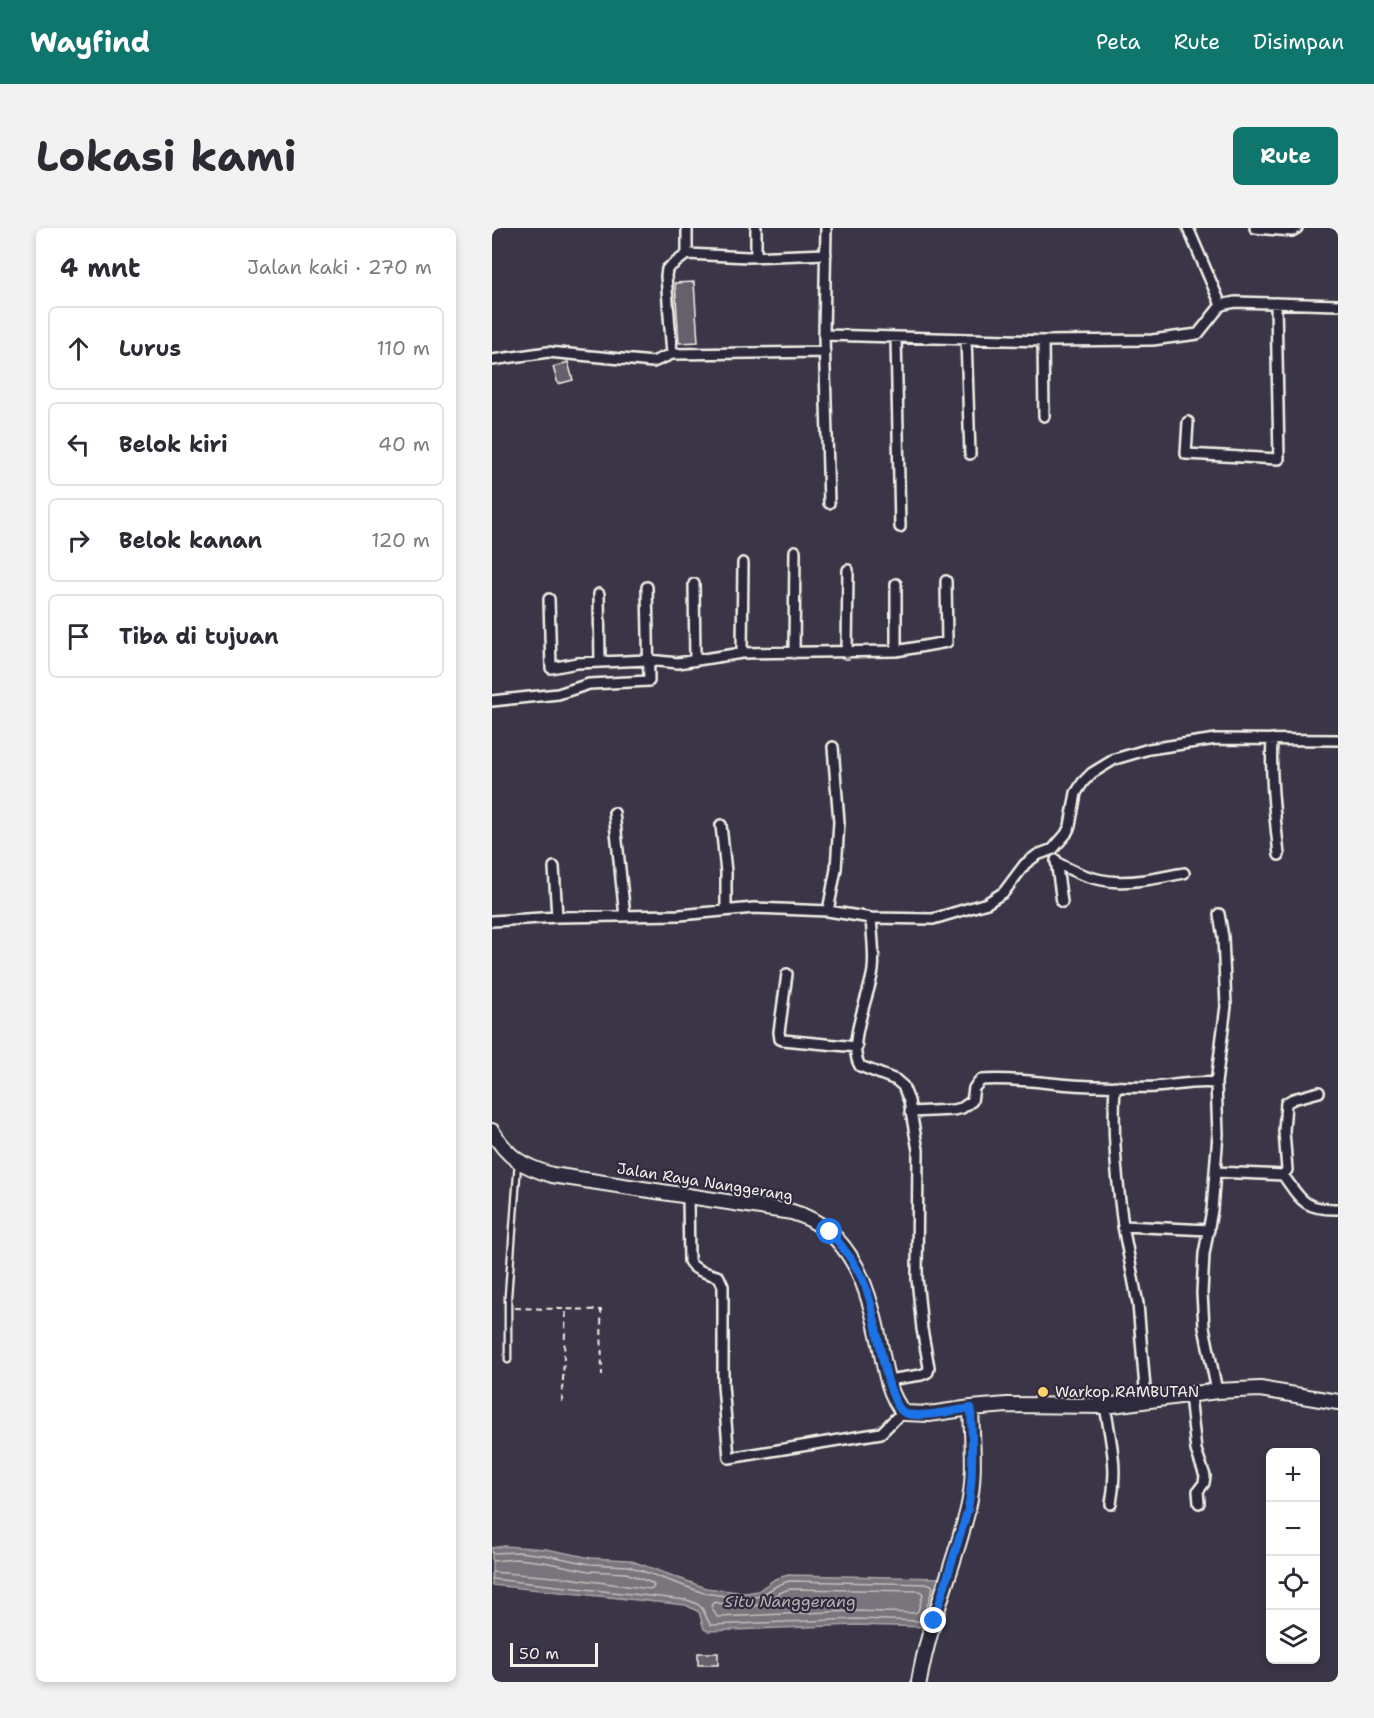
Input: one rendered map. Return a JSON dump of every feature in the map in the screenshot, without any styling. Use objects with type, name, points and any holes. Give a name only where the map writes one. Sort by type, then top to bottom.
[{"type":"street","points":[[687,228],[687,254]]},
{"type":"street","points":[[756,228],[756,256]]},
{"type":"street","points":[[826,228],[824,334],[829,503]]},
{"type":"street","points":[[1188,228],[1221,305]]},
{"type":"street","points":[[1255,228],[1292,231],[1297,228]]},
{"type":"street","points":[[672,354],[667,269],[687,254],[756,256],[826,254]]},
{"type":"street","points":[[824,334],[966,339],[1152,340],[1198,334],[1221,305],[1235,302],[1338,305]]},
{"type":"street","points":[[1188,422],[1186,454],[1279,459],[1276,303]]},
{"type":"street","points":[[896,337],[900,527]]},
{"type":"street","points":[[966,339],[970,454]]},
{"type":"street","points":[[1043,340],[1044,416]]},
{"type":"street","points":[[492,360],[548,352],[653,362],[672,354],[825,352]]},
{"type":"street","points":[[794,653],[795,551]]},
{"type":"street","points":[[742,563],[742,653]]},
{"type":"street","points":[[847,653],[848,570]]},
{"type":"street","points":[[549,599],[551,668],[577,663],[648,660],[678,663],[742,653],[896,651],[947,642],[946,581]]},
{"type":"street","points":[[694,584],[694,660]]},
{"type":"street","points":[[896,584],[896,651]]},
{"type":"street","points":[[492,701],[558,694],[589,684],[649,681],[647,587]]},
{"type":"street","points":[[600,594],[600,662]]},
{"type":"street","points":[[492,921],[557,917],[680,915],[754,908],[828,911],[871,918],[933,919],[987,903],[1004,892],[1025,864],[1037,855],[1053,849],[1070,826],[1076,793],[1083,782],[1092,773],[1115,759],[1149,749],[1216,739],[1338,740]]},
{"type":"street","points":[[1272,739],[1272,784],[1279,855]]},
{"type":"street","points":[[828,911],[836,869],[839,822],[832,747]]},
{"type":"street","points":[[614,813],[625,916]]},
{"type":"street","points":[[721,825],[726,872],[726,910]]},
{"type":"street","points":[[1053,849],[1062,902]]},
{"type":"street","points":[[1056,862],[1088,877],[1117,882],[1136,882],[1185,873]]},
{"type":"street","points":[[554,867],[557,917]]},
{"type":"street","points":[[1217,1391],[1202,1309],[1204,1254],[1209,1230],[1218,1134],[1216,1083],[1226,1006],[1219,914]]},
{"type":"street","points":[[871,918],[873,967],[861,1018],[856,1056],[860,1066],[887,1076],[903,1086],[910,1112],[919,1159],[917,1278],[929,1367],[928,1372],[921,1375],[888,1380]]},
{"type":"street","points":[[787,975],[780,1039],[857,1047]]},
{"type":"street","points":[[910,1112],[962,1108],[972,1101],[974,1088],[981,1080],[1003,1078],[1156,1087],[1199,1081],[1216,1083]]},
{"type":"street","points":[[1115,1086],[1113,1122],[1116,1175],[1138,1304],[1146,1400]]},
{"type":"street","points":[[1215,1172],[1283,1175],[1287,1170],[1284,1131],[1286,1103],[1319,1092]]},
{"type":"street","name":"Jalan Raya Nanggerang","points":[[492,1131],[501,1146],[518,1161],[534,1169],[552,1174],[792,1212],[806,1216],[830,1232],[852,1262],[869,1295],[888,1380],[904,1413]]},
{"type":"street","points":[[1283,1175],[1302,1201],[1309,1206],[1338,1209]]},
{"type":"street","points":[[688,1196],[689,1261],[692,1267],[719,1277],[723,1286],[723,1385],[729,1458],[881,1433],[904,1413],[929,1414],[1006,1406],[1105,1406],[1217,1391],[1260,1389],[1338,1402]]},
{"type":"street","points":[[1123,1226],[1209,1230]]},
{"type":"street","points":[[1190,1395],[1196,1450],[1204,1476],[1204,1484],[1197,1491],[1199,1503]]},
{"type":"street","points":[[1105,1406],[1115,1467],[1112,1504]]},
{"type":"street","points":[[919,1682],[934,1621],[968,1509],[974,1471],[971,1408]]},
{"type":"lane","points":[[508,1360],[510,1308],[508,1296],[518,1161]]},
{"type":"path","points":[[510,1308],[601,1310],[602,1375]]},
{"type":"path","points":[[562,1402],[566,1309]]},
{"type":"water","name":"Situ Nanggerang","points":[[504,1546],[546,1549],[591,1558],[629,1560],[706,1588],[746,1593],[758,1591],[775,1579],[788,1575],[942,1578],[927,1627],[856,1625],[708,1631],[704,1629],[699,1612],[686,1605],[492,1585],[492,1548]]},
{"type":"building","points":[[694,282],[698,342],[679,343],[675,283]]},
{"type":"building","points":[[568,362],[573,380],[558,384],[553,367]]},
{"type":"building","points":[[698,1653],[718,1653],[718,1665],[698,1665]]},
{"type":"place","name":"Warkop RAMBUTAN","points":[[1043,1392]]},
{"type":"route","points":[[830,1232],[842,1245],[863,1280],[869,1295],[888,1380],[900,1409],[904,1413],[929,1414],[971,1408],[974,1471],[968,1509],[934,1621]]}]
